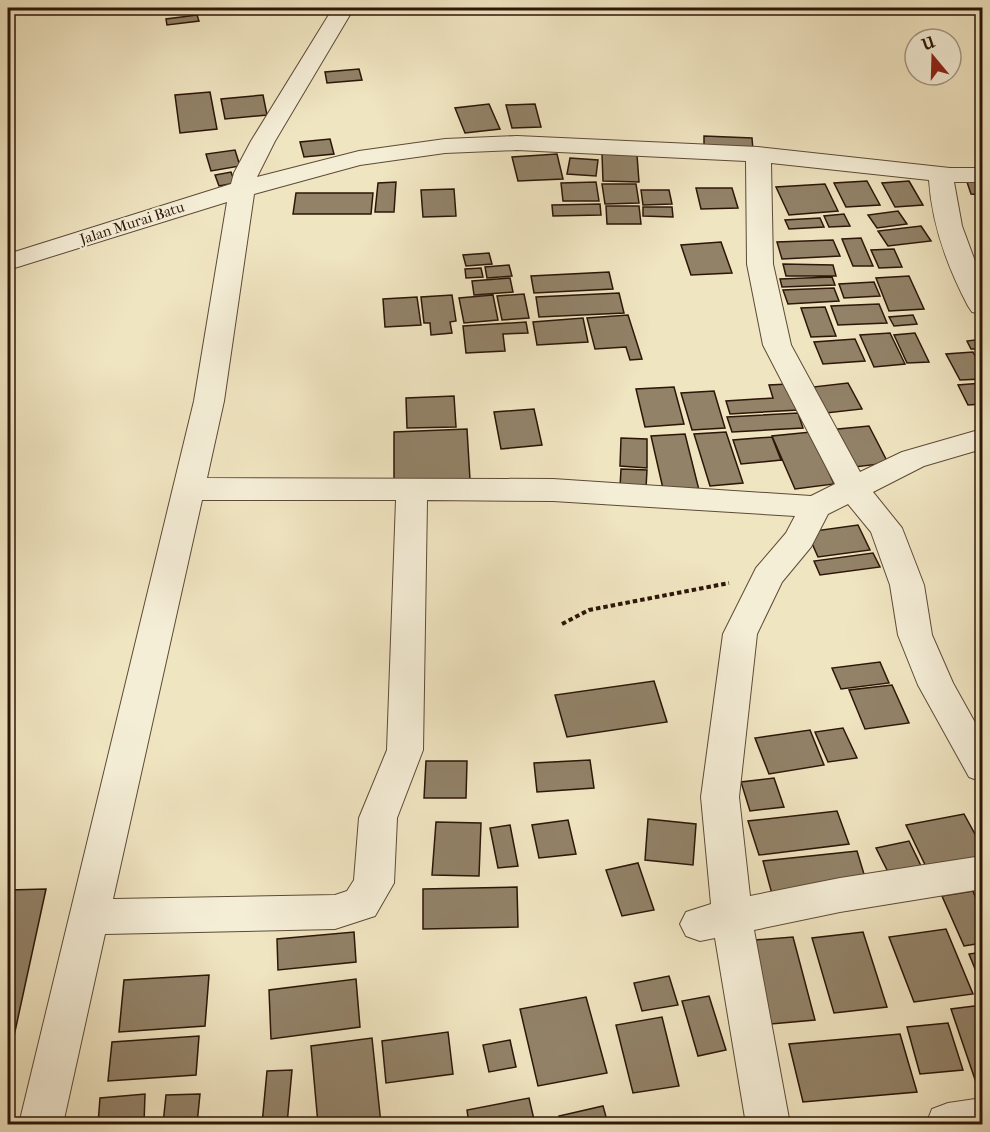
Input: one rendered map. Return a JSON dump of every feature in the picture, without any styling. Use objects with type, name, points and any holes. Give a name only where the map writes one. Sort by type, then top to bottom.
[{"type":"street","points":[[41,1125],[209,401],[244,181],[263,141],[343,8]]},
{"type":"street","name":"Jalan Murai Batu","points":[[8,262],[244,181],[358,158],[445,146],[517,143],[758,154],[941,174],[982,175]]},
{"type":"street","points":[[758,154],[760,264],[777,345],[854,490],[886,528],[908,585],[915,635],[936,685],[982,767]]},
{"type":"street","points":[[941,174],[942,190],[952,234],[967,279],[982,306]]},
{"type":"street","points":[[189,489],[552,490],[815,507],[854,490],[913,459],[982,439]]},
{"type":"street","points":[[90,917],[335,912],[361,904],[374,883],[378,818],[405,750],[412,488]]},
{"type":"street","points":[[768,1125],[716,921],[720,797],[740,634],[768,576],[800,539],[815,507]]},
{"type":"street","points":[[716,921],[840,895],[982,872]]},
{"type":"street","points":[[948,1125],[982,1119]]},
{"type":"path","points":[[562,624],[589,610],[768,576]]},
{"type":"building","points":[[213,8],[260,8],[261,9],[214,14]]},
{"type":"building","points":[[403,8],[448,8],[444,14]]},
{"type":"building","points":[[197,15],[199,21],[167,25],[166,19]]},
{"type":"building","points":[[359,69],[362,80],[327,83],[325,72]]},
{"type":"building","points":[[210,92],[217,129],[180,133],[175,95]]},
{"type":"building","points":[[263,95],[267,115],[225,119],[221,99]]},
{"type":"building","points":[[489,104],[500,129],[465,133],[455,108]]},
{"type":"building","points":[[535,104],[541,127],[512,128],[506,105]]},
{"type":"building","points":[[704,136],[752,138],[753,150],[704,148]]},
{"type":"building","points":[[330,139],[334,154],[304,157],[300,142]]},
{"type":"building","points":[[235,150],[240,166],[211,171],[206,154]]},
{"type":"building","points":[[557,154],[563,179],[518,181],[512,157]]},
{"type":"building","points":[[602,154],[637,155],[639,182],[603,181]]},
{"type":"building","points":[[570,158],[598,160],[596,176],[567,174]]},
{"type":"building","points":[[231,172],[235,183],[219,186],[215,175]]},
{"type":"building","points":[[867,181],[880,205],[846,207],[834,183]]},
{"type":"building","points":[[909,181],[923,205],[895,207],[882,183]]},
{"type":"building","points":[[396,182],[394,212],[375,212],[378,183]]},
{"type":"building","points":[[596,182],[599,201],[563,201],[561,183]]},
{"type":"building","points":[[967,182],[982,182],[982,195],[971,194]]},
{"type":"building","points":[[602,184],[636,184],[639,203],[605,204]]},
{"type":"building","points":[[825,184],[838,211],[789,215],[776,187]]},
{"type":"building","points":[[696,188],[732,188],[738,208],[701,209]]},
{"type":"building","points":[[454,189],[456,216],[423,217],[421,190]]},
{"type":"building","points":[[641,190],[669,190],[672,204],[643,205]]},
{"type":"building","points":[[296,193],[373,193],[371,214],[293,214]]},
{"type":"building","points":[[600,204],[601,215],[553,216],[552,205]]},
{"type":"building","points":[[606,206],[639,206],[641,224],[607,224]]},
{"type":"building","points":[[643,207],[672,207],[673,217],[643,216]]},
{"type":"building","points":[[898,211],[907,224],[877,228],[868,215]]},
{"type":"building","points":[[844,214],[850,226],[829,227],[824,216]]},
{"type":"building","points":[[820,218],[824,227],[789,229],[785,220]]},
{"type":"building","points":[[921,226],[931,241],[888,246],[878,231]]},
{"type":"building","points":[[861,238],[873,266],[853,266],[842,239]]},
{"type":"building","points":[[833,240],[840,256],[782,259],[777,242]]},
{"type":"building","points":[[721,242],[732,273],[691,275],[681,245]]},
{"type":"building","points":[[894,249],[902,267],[879,268],[871,250]]},
{"type":"building","points":[[489,253],[492,264],[466,266],[463,255]]},
{"type":"building","points":[[783,264],[833,265],[836,276],[786,276]]},
{"type":"building","points":[[509,265],[512,276],[487,278],[485,267]]},
{"type":"building","points":[[481,268],[483,277],[466,278],[465,269]]},
{"type":"building","points":[[609,272],[613,289],[534,293],[531,276]]},
{"type":"building","points":[[909,276],[924,309],[889,311],[876,278]]},
{"type":"building","points":[[832,277],[835,285],[782,287],[780,279]]},
{"type":"building","points":[[510,278],[513,292],[474,295],[472,281]]},
{"type":"building","points":[[874,282],[880,296],[844,298],[839,284]]},
{"type":"building","points":[[834,288],[839,301],[788,304],[783,290]]},
{"type":"building","points":[[619,293],[624,313],[539,317],[536,297]]},
{"type":"building","points":[[524,294],[529,318],[502,320],[497,296]]},
{"type":"building","points":[[452,295],[456,321],[450,322],[452,333],[431,335],[430,323],[424,323],[421,297]]},
{"type":"building","points":[[493,295],[498,320],[464,323],[459,298]]},
{"type":"building","points":[[417,297],[421,325],[385,327],[383,299]]},
{"type":"building","points":[[879,304],[887,323],[838,325],[831,306]]},
{"type":"building","points":[[825,307],[836,336],[811,337],[801,308]]},
{"type":"building","points":[[628,315],[642,359],[630,360],[626,347],[595,349],[587,318]]},
{"type":"building","points":[[913,315],[917,324],[894,326],[889,317]]},
{"type":"building","points":[[583,318],[588,342],[537,345],[533,322]]},
{"type":"building","points":[[526,322],[528,333],[503,334],[505,351],[466,353],[463,326]]},
{"type":"building","points":[[890,333],[905,364],[874,367],[860,335]]},
{"type":"building","points":[[915,333],[929,362],[907,363],[894,335]]},
{"type":"building","points":[[855,339],[865,361],[823,364],[814,342]]},
{"type":"building","points":[[982,339],[982,349],[971,349],[967,341]]},
{"type":"building","points":[[973,352],[982,369],[982,379],[960,380],[946,354]]},
{"type":"building","points":[[848,383],[862,409],[817,414],[804,388]]},
{"type":"building","points":[[982,383],[982,404],[968,405],[958,385]]},
{"type":"building","points":[[788,384],[798,410],[730,414],[726,401],[773,398],[769,385]]},
{"type":"building","points":[[674,387],[684,424],[645,427],[636,389]]},
{"type":"building","points":[[714,391],[725,428],[692,430],[681,393]]},
{"type":"building","points":[[454,396],[456,427],[407,428],[406,398]]},
{"type":"building","points":[[534,409],[542,445],[501,449],[494,412]]},
{"type":"building","points":[[798,413],[803,428],[732,432],[727,417]]},
{"type":"building","points":[[869,426],[888,463],[846,468],[828,430]]},
{"type":"building","points":[[467,429],[470,480],[394,483],[394,432]]},
{"type":"building","points":[[726,432],[743,483],[710,486],[694,434]]},
{"type":"building","points":[[811,432],[834,484],[795,489],[772,436]]},
{"type":"building","points":[[685,434],[699,490],[664,493],[651,436]]},
{"type":"building","points":[[772,437],[781,460],[741,464],[733,440]]},
{"type":"building","points":[[621,438],[647,439],[647,468],[620,466]]},
{"type":"building","points":[[621,469],[647,470],[646,488],[620,487]]},
{"type":"building","points":[[858,525],[870,550],[818,557],[807,532]]},
{"type":"building","points":[[873,553],[880,567],[820,575],[814,561]]},
{"type":"building","points":[[880,662],[889,683],[841,689],[832,668]]},
{"type":"building","points":[[654,681],[667,722],[567,737],[555,695]]},
{"type":"building","points":[[892,685],[909,723],[865,729],[849,690]]},
{"type":"building","points":[[843,728],[857,758],[828,762],[815,732]]},
{"type":"building","points":[[810,730],[824,765],[769,774],[755,738]]},
{"type":"building","points":[[590,760],[594,788],[537,792],[534,763]]},
{"type":"building","points":[[426,761],[467,761],[466,798],[424,798]]},
{"type":"building","points":[[774,778],[784,807],[750,811],[741,782]]},
{"type":"building","points":[[837,811],[849,844],[759,855],[748,821]]},
{"type":"building","points":[[964,814],[982,847],[982,860],[928,871],[906,825]]},
{"type":"building","points":[[648,819],[696,824],[693,865],[645,860]]},
{"type":"building","points":[[568,820],[576,854],[539,858],[532,825]]},
{"type":"building","points":[[436,822],[481,823],[479,876],[432,875]]},
{"type":"building","points":[[510,825],[518,866],[498,868],[490,828]]},
{"type":"building","points":[[909,841],[923,870],[890,876],[876,848]]},
{"type":"building","points":[[857,851],[867,884],[772,894],[763,861]]},
{"type":"building","points":[[638,863],[654,910],[622,916],[606,870]]},
{"type":"building","points":[[517,887],[518,927],[423,929],[423,889]]},
{"type":"building","points":[[46,889],[9,1059],[8,1059],[8,890]]},
{"type":"building","points":[[973,891],[982,914],[982,943],[964,946],[942,896]]},
{"type":"building","points":[[946,929],[973,994],[914,1002],[889,937]]},
{"type":"building","points":[[354,932],[356,962],[278,970],[277,939]]},
{"type":"building","points":[[863,932],[887,1007],[834,1013],[812,938]]},
{"type":"building","points":[[793,937],[815,1020],[760,1025],[741,941]]},
{"type":"building","points":[[982,952],[982,986],[969,954]]},
{"type":"building","points":[[209,975],[205,1026],[119,1032],[124,980]]},
{"type":"building","points":[[669,976],[678,1005],[642,1011],[634,983]]},
{"type":"building","points":[[356,979],[360,1027],[271,1039],[269,990]]},
{"type":"building","points":[[709,996],[726,1050],[698,1056],[682,1001]]},
{"type":"building","points":[[586,997],[607,1073],[538,1086],[520,1009]]},
{"type":"building","points":[[982,1005],[982,1100],[951,1009]]},
{"type":"building","points":[[662,1017],[679,1086],[633,1093],[616,1025]]},
{"type":"building","points":[[948,1023],[963,1070],[920,1074],[907,1027]]},
{"type":"building","points":[[448,1032],[453,1074],[386,1083],[382,1041]]},
{"type":"building","points":[[900,1034],[917,1092],[803,1102],[789,1044]]},
{"type":"building","points":[[199,1036],[196,1075],[108,1081],[112,1042]]},
{"type":"building","points":[[372,1038],[381,1124],[318,1124],[311,1046]]},
{"type":"building","points":[[510,1040],[516,1067],[489,1072],[483,1045]]},
{"type":"building","points":[[292,1070],[287,1124],[262,1124],[267,1071]]},
{"type":"building","points":[[145,1094],[144,1124],[98,1124],[100,1098]]},
{"type":"building","points":[[200,1094],[197,1124],[163,1124],[166,1095]]},
{"type":"building","points":[[529,1098],[535,1124],[469,1124],[467,1110]]},
{"type":"building","points":[[603,1106],[608,1124],[562,1124],[559,1116]]}]
